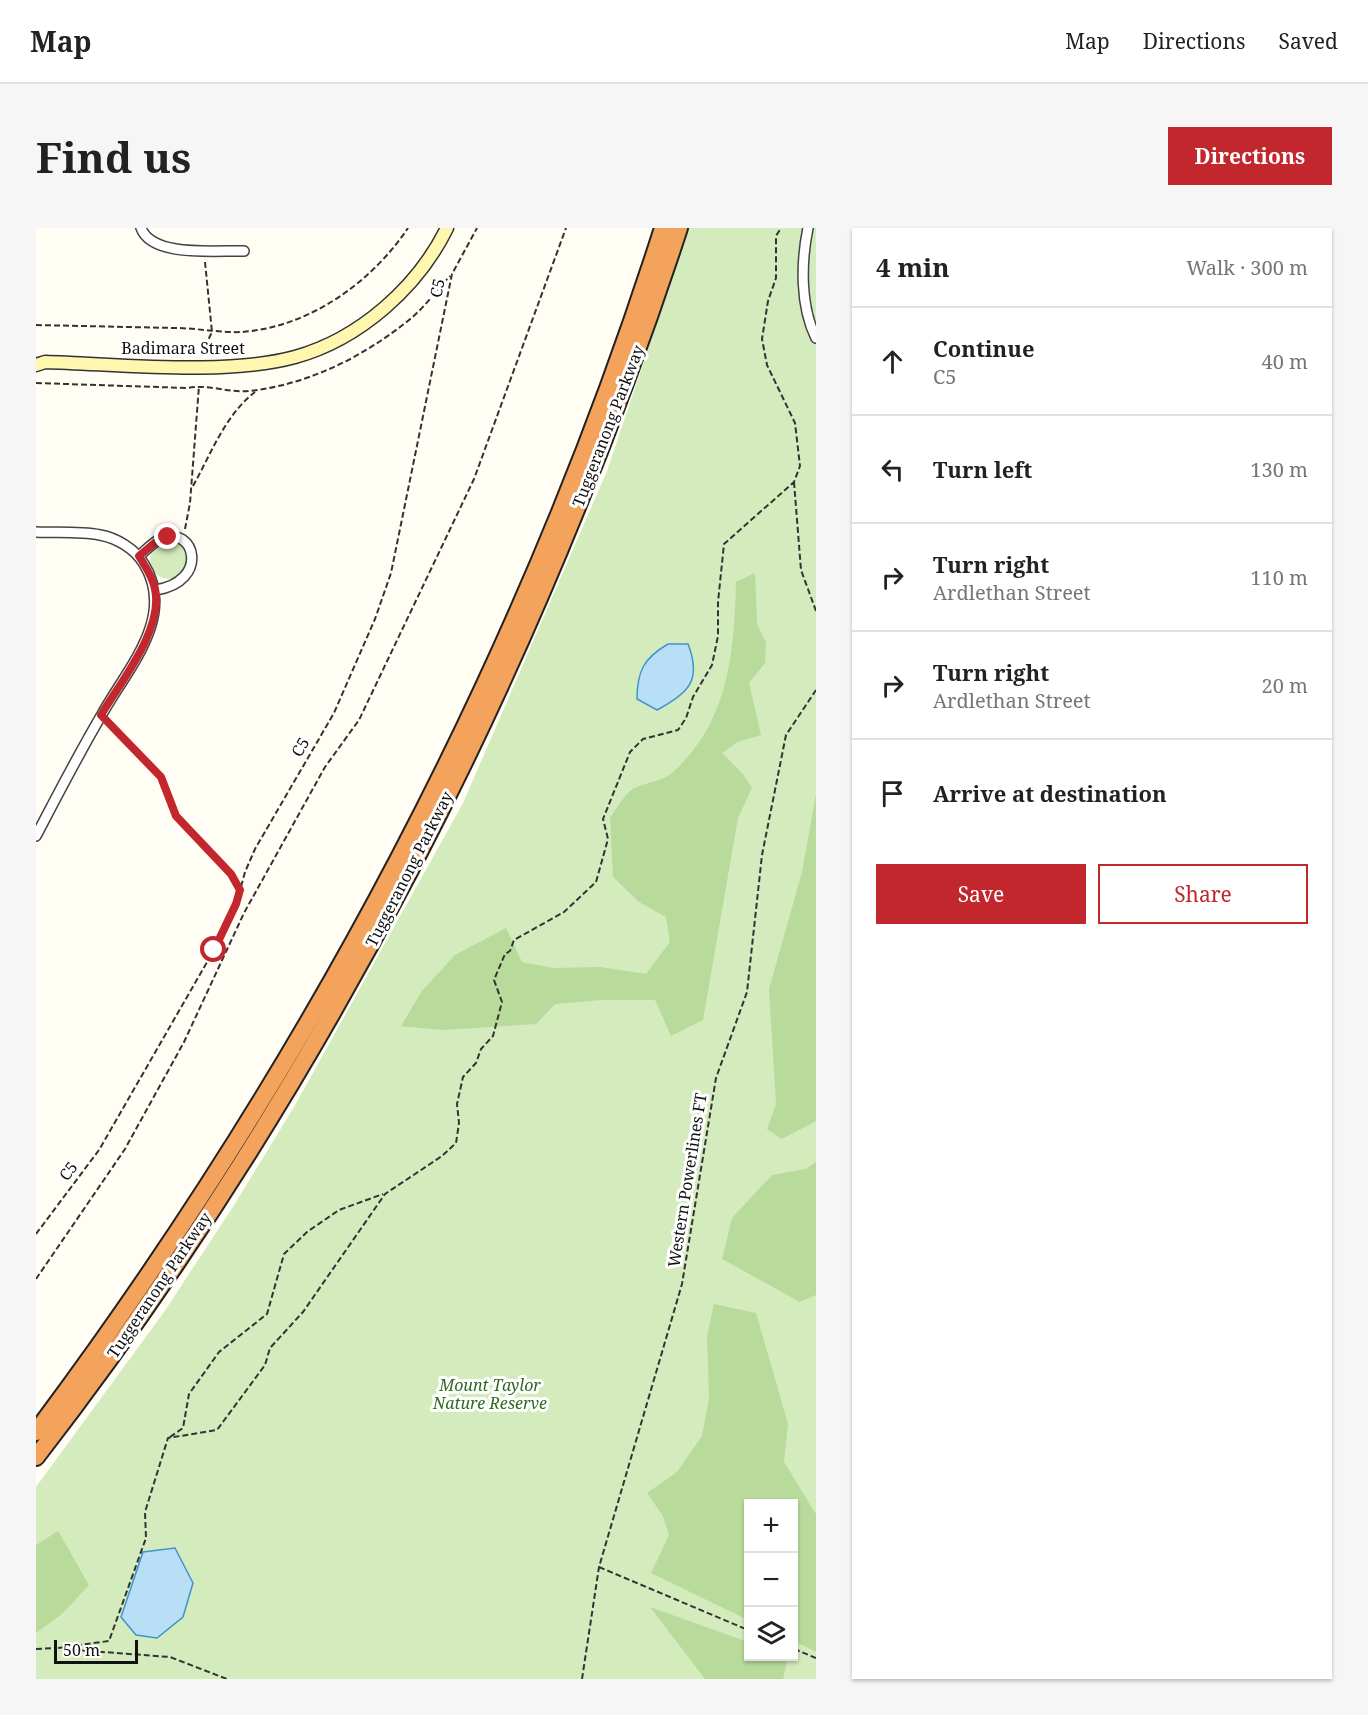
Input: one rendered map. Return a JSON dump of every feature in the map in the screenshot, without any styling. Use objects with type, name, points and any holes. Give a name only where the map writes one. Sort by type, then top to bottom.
[{"type":"highway","name":"Tuggeranong Parkway","points":[[36,1432],[123,1314],[234,1147],[290,1056],[408,841],[465,728],[562,506],[663,228]]},
{"type":"highway","name":"Tuggeranong Parkway","points":[[36,1456],[123,1339],[222,1192],[317,1037],[417,857],[482,723],[568,530],[608,430],[679,228]]},
{"type":"main road","name":"Badimara Street","points":[[39,362],[240,366],[294,358],[326,346],[360,326],[392,302],[417,276],[438,248],[447,228]]},
{"type":"street","points":[[141,228],[154,243],[171,249],[244,251]]},
{"type":"street","points":[[808,228],[802,255],[804,291],[816,338]]},
{"type":"street","points":[[36,532],[100,535],[130,549],[139,556],[156,590],[152,624],[143,646],[101,715],[36,836]]},
{"type":"street","points":[[139,556],[160,539],[172,537],[182,540],[192,554],[190,569],[181,582],[169,588],[156,590]]},
{"type":"path","points":[[36,325],[187,328],[212,332],[243,332],[285,324],[314,312],[368,275],[408,228]]},
{"type":"path","name":"C5","points":[[36,1234],[99,1150],[214,950],[236,904],[255,849],[334,713],[391,573],[452,274],[477,228]]},
{"type":"path","points":[[36,1279],[125,1149],[184,1042],[244,913],[325,767],[359,720],[474,479],[566,228]]},
{"type":"path","points":[[781,228],[776,236],[776,278],[768,301],[762,339],[767,365],[795,423],[800,466],[794,482],[801,570],[816,611]]},
{"type":"path","points":[[203,250],[212,332]]},
{"type":"path","points":[[36,383],[187,388]]},
{"type":"path","points":[[182,540],[192,490],[200,386]]},
{"type":"path","points":[[192,490],[227,423],[245,399],[258,390]]},
{"type":"path","points":[[36,1649],[109,1641],[146,1538],[145,1512],[168,1438],[183,1428],[189,1394],[219,1352],[267,1314],[284,1254],[307,1232],[339,1210],[385,1194],[442,1156],[456,1143],[459,1123],[457,1104],[463,1077],[476,1063],[481,1049],[493,1036],[502,1002],[494,980],[505,954],[510,951],[514,940],[564,912],[596,882],[608,839],[603,819],[630,752],[643,739],[678,730],[712,665],[718,636],[718,602],[724,544],[743,530],[794,482]]},
{"type":"path","name":"Western Powerlines FT","points":[[582,1679],[599,1567],[682,1284],[716,1078],[747,992],[762,855],[786,735],[816,690]]},
{"type":"path","points":[[101,715],[161,777],[176,816],[231,874],[240,890]]},
{"type":"path","points":[[168,1438],[217,1430],[265,1365],[270,1348],[303,1311],[385,1194]]},
{"type":"path","points":[[599,1567],[744,1628]]},
{"type":"path","points":[[58,1648],[170,1657],[227,1679]]},
{"type":"path","points":[[798,1651],[816,1658]]},
{"type":"green space","name":"Mount Taylor Nature Reserve","points":[[689,228],[816,228],[816,1679],[36,1679],[36,1487],[164,1312],[231,1210],[294,1107],[463,803],[607,471]]},
{"type":"green space","points":[[169,541],[183,546],[188,560],[183,574],[169,579],[155,574],[150,560],[155,546]]},
{"type":"green space","points":[[755,573],[757,624],[766,643],[765,663],[749,683],[761,735],[738,742],[722,753],[743,774],[752,788],[738,818],[703,1020],[671,1036],[655,1000],[602,1000],[555,1004],[536,1024],[443,1030],[401,1026],[422,991],[455,955],[506,928],[522,962],[553,968],[600,967],[646,974],[670,942],[666,917],[639,902],[613,877],[610,817],[630,791],[672,773],[691,753],[706,732],[725,685],[730,660],[736,582]]},
{"type":"green space","points":[[816,794],[816,1121],[782,1139],[767,1129],[776,1104],[769,989],[802,872]]},
{"type":"green space","points":[[816,1162],[816,1295],[800,1302],[722,1259],[732,1218],[772,1175],[806,1169]]},
{"type":"green space","points":[[714,1304],[756,1313],[788,1424],[784,1462],[816,1514],[816,1652],[798,1643],[798,1499],[744,1499],[744,1618],[651,1573],[669,1535],[663,1516],[647,1493],[677,1472],[702,1436],[709,1398],[707,1336]]},
{"type":"green space","points":[[58,1531],[89,1585],[62,1614],[36,1633],[36,1545]]},
{"type":"green space","points":[[650,1607],[744,1641],[744,1661],[787,1661],[783,1679],[705,1679]]},
{"type":"water","points":[[668,644],[688,644],[694,667],[693,676],[685,691],[657,710],[637,699],[638,681],[648,660]]},
{"type":"water","points":[[175,1548],[193,1583],[183,1617],[157,1638],[136,1635],[121,1617],[143,1552]]},
{"type":"route","points":[[168,537],[160,539],[139,556],[156,590],[156,609],[143,646],[101,715],[161,777],[176,816],[231,874],[240,890],[236,904],[214,950]]}]
